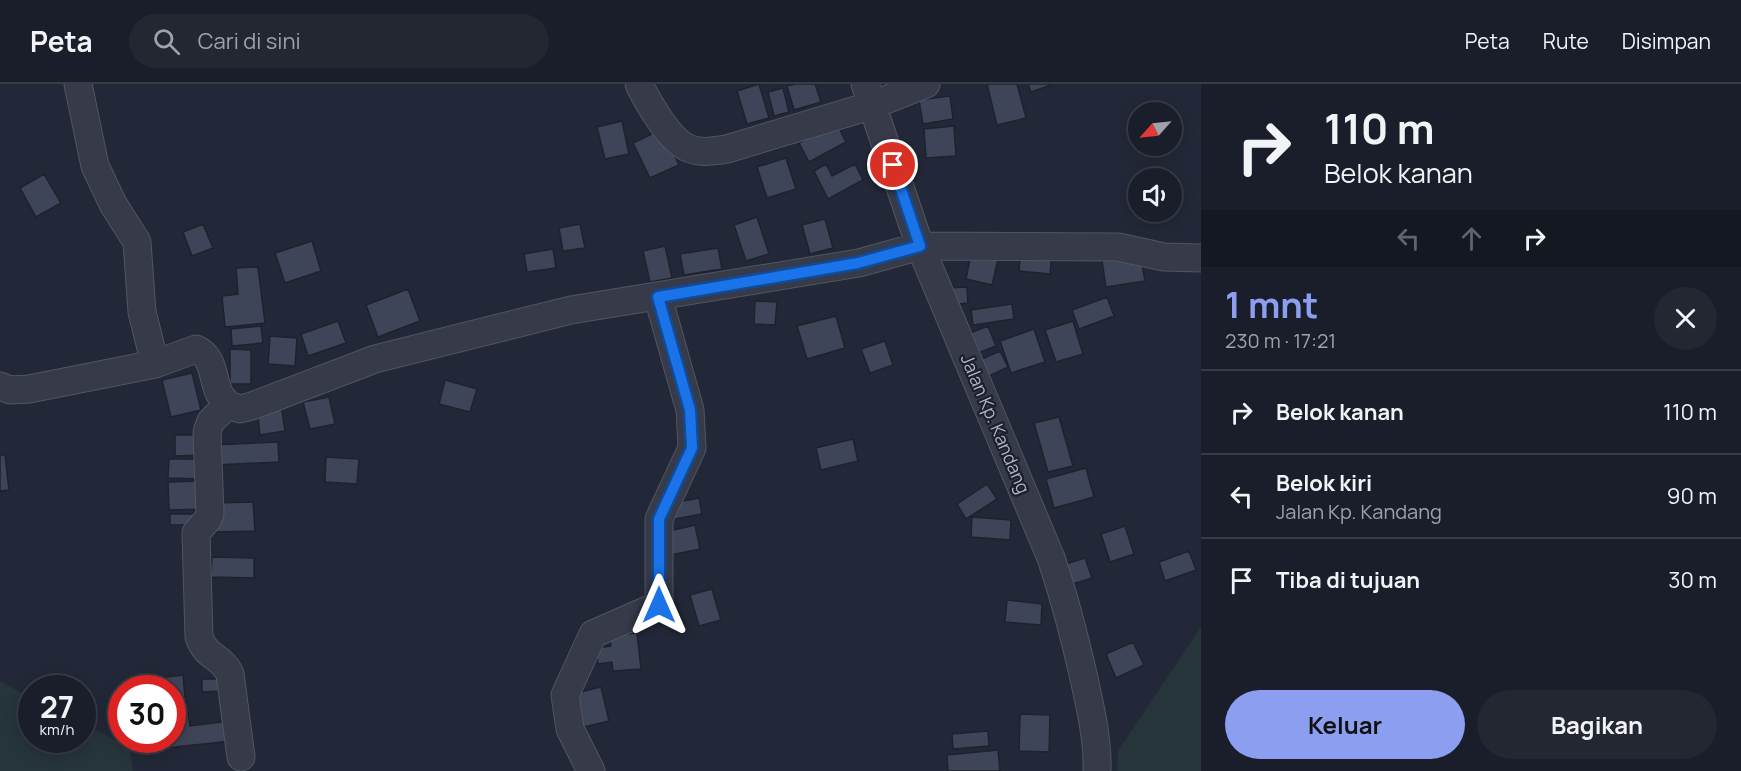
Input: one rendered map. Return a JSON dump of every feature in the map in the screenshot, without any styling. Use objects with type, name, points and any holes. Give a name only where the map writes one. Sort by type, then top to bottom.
[{"type":"street","points":[[78,84],[95,166],[113,204],[137,242],[142,312],[155,364]]},
{"type":"street","points":[[639,84],[645,98],[673,136],[685,147],[703,152],[728,149],[869,94],[926,84]]},
{"type":"street","name":"Jalan Kp. Kandang","points":[[869,94],[920,246],[1051,558],[1065,601],[1089,702],[1095,736],[1096,771]]},
{"type":"street","points":[[0,386],[10,390],[29,389],[155,364],[196,349],[204,353],[209,360],[219,395],[228,405],[240,409],[375,359],[571,310],[858,263],[920,246],[1118,247],[1164,256],[1201,258]]},
{"type":"street","points":[[591,771],[570,729],[565,695],[592,634],[659,605],[659,519],[692,448],[690,410],[658,297]]},
{"type":"street","points":[[228,405],[211,421],[207,432],[210,513],[208,519],[195,534],[199,637],[206,651],[224,663],[230,674],[241,757]]},
{"type":"shaded area","points":[[1201,627],[1201,771],[1117,771],[1118,751]]},
{"type":"shaded area","points":[[0,681],[18,691],[18,753],[96,753],[96,730],[108,736],[108,753],[131,753],[133,771],[0,771]]},
{"type":"building","points":[[759,84],[769,118],[747,124],[737,91]]},
{"type":"building","points":[[815,84],[821,102],[794,110],[787,86]]},
{"type":"building","points":[[987,84],[1017,84],[1026,118],[997,125]]},
{"type":"building","points":[[1028,84],[1050,84],[1051,85],[1031,92]]},
{"type":"building","points":[[783,88],[789,112],[774,116],[768,92]]},
{"type":"building","points":[[950,96],[953,119],[923,124],[919,100]]},
{"type":"building","points":[[622,121],[629,154],[605,159],[597,127]]},
{"type":"building","points":[[836,122],[846,142],[809,162],[799,143]]},
{"type":"building","points":[[954,126],[956,156],[926,158],[924,129]]},
{"type":"building","points":[[662,129],[679,165],[650,178],[633,143]]},
{"type":"building","points":[[786,158],[796,189],[767,198],[757,167]]},
{"type":"building","points":[[826,164],[832,176],[855,164],[863,180],[828,199],[814,171]]},
{"type":"building","points":[[44,174],[61,203],[36,217],[20,188]]},
{"type":"building","points":[[757,217],[769,254],[746,261],[734,225]]},
{"type":"building","points":[[825,219],[833,248],[810,254],[802,225]]},
{"type":"building","points":[[203,224],[213,248],[192,256],[183,232]]},
{"type":"building","points":[[580,224],[585,248],[563,251],[559,228]]},
{"type":"building","points":[[312,241],[321,271],[285,283],[275,253]]},
{"type":"building","points":[[665,246],[672,278],[650,282],[643,251]]},
{"type":"building","points":[[718,248],[722,269],[684,275],[680,254]]},
{"type":"building","points":[[553,249],[556,268],[527,272],[524,254]]},
{"type":"building","points":[[972,249],[999,255],[992,285],[966,279]]},
{"type":"building","points":[[1021,249],[1052,252],[1050,274],[1019,271]]},
{"type":"building","points":[[1140,254],[1145,281],[1106,287],[1102,261]]},
{"type":"building","points":[[258,267],[265,323],[225,327],[222,296],[238,294],[236,268]]},
{"type":"building","points":[[967,287],[968,303],[948,305],[947,288]]},
{"type":"building","points":[[408,289],[420,321],[378,337],[366,305]]},
{"type":"building","points":[[1107,297],[1114,316],[1079,329],[1072,310]]},
{"type":"building","points":[[755,301],[777,302],[775,325],[754,324]]},
{"type":"building","points":[[1012,304],[1014,319],[973,325],[971,310]]},
{"type":"building","points":[[836,316],[845,348],[807,359],[797,326]]},
{"type":"building","points":[[338,321],[346,343],[308,356],[301,334]]},
{"type":"building","points":[[1073,321],[1083,354],[1056,362],[1045,330]]},
{"type":"building","points":[[261,326],[263,343],[232,346],[231,329]]},
{"type":"building","points":[[988,326],[996,346],[973,355],[965,335]]},
{"type":"building","points":[[1034,329],[1045,362],[1011,373],[1000,341]]},
{"type":"building","points":[[270,336],[297,338],[295,366],[268,364]]},
{"type":"building","points":[[885,341],[893,365],[870,373],[861,349]]},
{"type":"building","points":[[230,349],[251,350],[251,384],[230,384]]},
{"type":"building","points":[[1000,351],[1008,367],[981,380],[973,363]]},
{"type":"building","points":[[192,373],[201,410],[171,417],[162,380]]},
{"type":"building","points":[[445,380],[477,389],[470,412],[439,404]]},
{"type":"building","points":[[329,397],[335,424],[310,429],[303,402]]},
{"type":"building","points":[[281,404],[285,431],[260,435],[257,407]]},
{"type":"building","points":[[1059,417],[1073,466],[1048,472],[1034,423]]},
{"type":"building","points":[[175,435],[201,435],[201,455],[175,456]]},
{"type":"building","points":[[853,439],[858,461],[821,470],[816,448]]},
{"type":"building","points":[[278,442],[279,462],[214,465],[213,445]]},
{"type":"building","points":[[0,455],[5,455],[9,490],[0,491]]},
{"type":"building","points":[[326,457],[359,459],[357,484],[325,482]]},
{"type":"building","points":[[169,459],[204,459],[204,479],[168,478]]},
{"type":"building","points":[[1086,468],[1094,497],[1054,508],[1046,479]]},
{"type":"building","points":[[203,481],[204,509],[169,510],[168,482]]},
{"type":"building","points":[[987,484],[997,499],[966,519],[957,504]]},
{"type":"building","points":[[699,498],[702,514],[675,519],[672,503]]},
{"type":"building","points":[[253,502],[255,531],[215,532],[214,503]]},
{"type":"building","points":[[170,514],[200,514],[200,525],[170,525]]},
{"type":"building","points":[[972,517],[1011,520],[1010,540],[971,537]]},
{"type":"building","points":[[695,525],[700,549],[666,556],[661,533]]},
{"type":"building","points":[[1125,526],[1134,554],[1110,562],[1101,534]]},
{"type":"building","points":[[1189,551],[1196,570],[1165,581],[1159,562]]},
{"type":"building","points":[[212,557],[254,558],[254,578],[211,577]]},
{"type":"building","points":[[1085,558],[1092,578],[1073,584],[1066,564]]},
{"type":"building","points":[[712,589],[721,620],[699,626],[690,595]]},
{"type":"building","points":[[1007,600],[1042,604],[1041,625],[1005,622]]},
{"type":"building","points":[[637,633],[641,669],[613,671],[612,662],[598,664],[596,648],[611,646],[609,635]]},
{"type":"building","points":[[1133,642],[1144,665],[1116,678],[1106,654]]},
{"type":"building","points":[[202,679],[223,679],[223,691],[202,692]]},
{"type":"building","points":[[601,687],[609,721],[580,728],[572,694]]},
{"type":"building","points":[[186,700],[190,726],[229,721],[231,741],[186,746]]},
{"type":"building","points":[[1020,714],[1050,715],[1049,752],[1019,751]]},
{"type":"building","points":[[988,731],[989,746],[953,749],[952,734]]},
{"type":"building","points":[[998,750],[1000,771],[948,771],[947,755]]},
{"type":"route","points":[[659,605],[659,519],[692,448],[690,410],[658,297],[858,263],[920,246],[893,165]]}]
